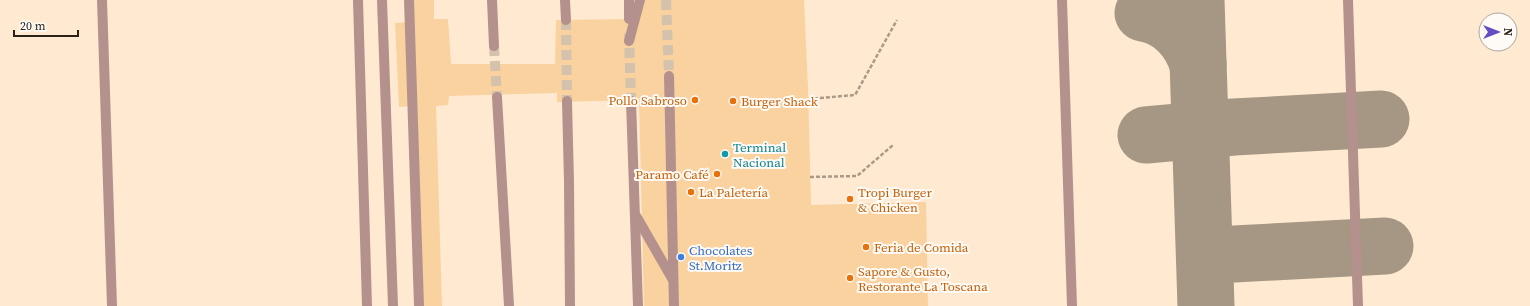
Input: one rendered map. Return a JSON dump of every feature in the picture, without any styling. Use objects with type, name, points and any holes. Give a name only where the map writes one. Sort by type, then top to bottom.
[{"type":"lane","points":[[102,0],[112,306]]},
{"type":"lane","points":[[358,0],[367,306]]},
{"type":"lane","points":[[382,0],[393,306]]},
{"type":"lane","points":[[409,0],[419,306]]},
{"type":"lane","points":[[492,0],[494,46]]},
{"type":"lane","points":[[565,0],[566,20]]},
{"type":"lane","points":[[629,0],[629,19]]},
{"type":"lane","points":[[629,41],[640,0]]},
{"type":"lane","points":[[1062,0],[1072,306]]},
{"type":"lane","points":[[1348,0],[1358,306]]},
{"type":"lane","points":[[669,76],[674,306]]},
{"type":"lane","points":[[497,97],[509,306]]},
{"type":"lane","points":[[567,101],[570,306]]},
{"type":"lane","points":[[631,101],[638,306]]},
{"type":"lane","points":[[634,211],[674,282]]},
{"type":"path","points":[[808,99],[855,95],[897,20]]},
{"type":"path","points":[[810,177],[857,176],[893,144]]},
{"type":"building","name":"Terminal Nacional","points":[[410,0],[434,0],[434,19],[448,19],[451,64],[555,64],[556,20],[633,19],[633,0],[804,0],[811,205],[926,202],[928,306],[644,306],[639,100],[557,102],[557,93],[449,96],[448,105],[436,106],[442,306],[418,306],[412,106],[399,107],[395,23],[410,22]]},
{"type":"taxiway","points":[[1196,0],[1206,306]]},
{"type":"taxiway","points":[[1143,13],[1153,15],[1171,24],[1190,46],[1198,64]]},
{"type":"taxiway","points":[[1146,135],[1234,127],[1381,119]]},
{"type":"taxiway","points":[[1234,254],[1385,246]]},
{"type":"tunnel","points":[[666,0],[669,76]]},
{"type":"tunnel","points":[[566,20],[567,101]]},
{"type":"tunnel","points":[[629,33],[631,101]]},
{"type":"tunnel","points":[[494,46],[497,97]]},
{"type":"place","name":"Pollo Sabroso","points":[[695,100]]},
{"type":"place","name":"Burger Shack","points":[[733,101]]},
{"type":"place","name":"Terminal Nacional","points":[[725,154]]},
{"type":"place","name":"Paramo Café","points":[[717,174]]},
{"type":"place","name":"La Paletería","points":[[691,192]]},
{"type":"place","name":"Tropi Burger & Chicken","points":[[850,199]]},
{"type":"place","name":"Feria de Comida","points":[[866,247]]},
{"type":"place","name":"Chocolates St.Moritz","points":[[681,257]]},
{"type":"place","name":"Sapore & Gusto, Restorante La Toscana","points":[[850,278]]}]
